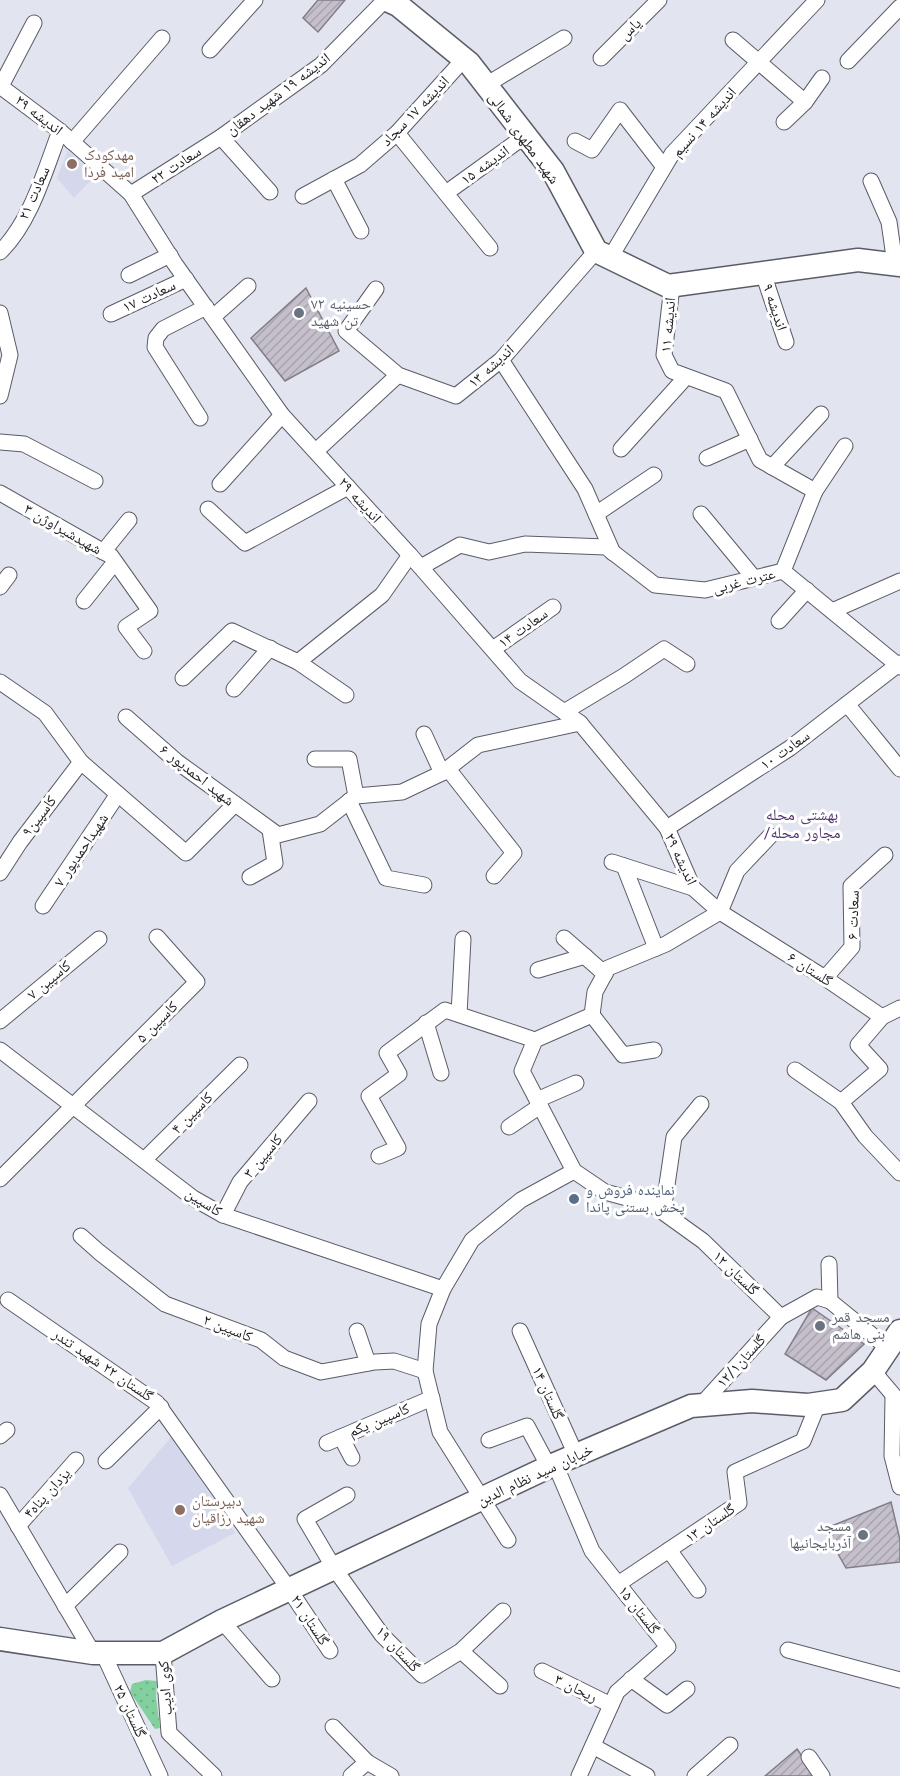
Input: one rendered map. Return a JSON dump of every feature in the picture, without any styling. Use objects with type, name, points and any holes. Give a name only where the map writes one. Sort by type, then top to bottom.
[{"type":"main road","name":"شهید مطهری شمالی","points":[[394,1],[469,63],[553,171],[603,255]]},
{"type":"main road","points":[[603,255],[668,286],[858,260],[897,265]]},
{"type":"main road","name":"خیابان سید نظام الدین","points":[[163,1653],[222,1621],[552,1465],[691,1406],[752,1401],[808,1405],[842,1400],[873,1371],[894,1340]]},
{"type":"main road","points":[[0,1640],[98,1653],[163,1653]]},
{"type":"street","points":[[210,50],[255,0]]},
{"type":"street","name":"یاس","points":[[601,58],[659,0]]},
{"type":"street","name":"اندیشه ۱۴ نسیم","points":[[603,255],[672,154],[817,0]]},
{"type":"street","name":"اندیشه ۱۹ شهید دهقان","points":[[221,137],[321,64],[394,1]]},
{"type":"street","points":[[848,61],[900,7]]},
{"type":"street","points":[[1,86],[34,23]]},
{"type":"street","points":[[72,142],[162,38]]},
{"type":"street","points":[[486,85],[564,38]]},
{"type":"street","points":[[733,40],[805,102]]},
{"type":"street","name":"اندیشه ۱۷ سجاد","points":[[303,196],[360,165],[397,133],[464,59]]},
{"type":"street","points":[[784,122],[805,102],[822,78]]},
{"type":"street","name":"اندیشه ۲۹","points":[[1,86],[60,130],[132,194],[186,279],[282,415],[421,567],[520,681],[580,723],[667,828],[693,888],[720,912]]},
{"type":"street","points":[[575,141],[592,150],[620,110],[664,167]]},
{"type":"street","name":"سعادت ۲۱","points":[[0,252],[31,207],[60,130]]},
{"type":"street","points":[[397,133],[489,248]]},
{"type":"street","name":"اندیشه ۱۵","points":[[446,193],[525,136]]},
{"type":"street","points":[[221,137],[270,192]]},
{"type":"street","name":"سعادت ۲۲","points":[[132,194],[221,137]]},
{"type":"street","points":[[334,179],[361,231]]},
{"type":"street","points":[[871,182],[889,222],[897,265]]},
{"type":"street","points":[[129,275],[170,255]]},
{"type":"street","name":"اندیشه ۱۳","points":[[376,289],[346,331],[398,375],[456,396],[501,360],[603,255]]},
{"type":"street","name":"اندیشه ۹","points":[[764,273],[786,342]]},
{"type":"street","name":"سعادت ۱۷","points":[[111,314],[186,279]]},
{"type":"street","points":[[200,418],[155,346],[156,338],[162,329],[210,312],[248,286]]},
{"type":"street","name":"اندیشه ۱۱","points":[[672,286],[664,355],[672,371],[726,391],[750,439],[766,464]]},
{"type":"street","points":[[0,312],[10,355],[0,396]]},
{"type":"street","points":[[421,567],[460,545],[489,552],[525,544],[610,550],[585,489],[501,360]]},
{"type":"street","points":[[316,451],[398,375]]},
{"type":"street","points":[[621,449],[686,377]]},
{"type":"street","points":[[815,491],[766,464],[821,414]]},
{"type":"street","points":[[219,484],[282,415]]},
{"type":"street","points":[[707,458],[750,439]]},
{"type":"street","points":[[0,442],[24,444],[94,481]]},
{"type":"street","points":[[783,571],[815,491],[845,446]]},
{"type":"street","points":[[596,514],[654,475]]},
{"type":"street","points":[[208,510],[245,543],[348,487]]},
{"type":"street","name":"شهیدشیراوژن ۳","points":[[0,493],[111,556],[150,611],[126,627],[144,651]]},
{"type":"street","points":[[701,514],[754,578]]},
{"type":"street","points":[[103,552],[129,520]]},
{"type":"street","name":"عترت غربی","points":[[610,550],[655,585],[705,590],[783,571],[899,665]]},
{"type":"street","points":[[298,662],[382,595],[410,555]]},
{"type":"street","points":[[84,601],[115,562]]},
{"type":"street","points":[[832,610],[900,581]]},
{"type":"street","points":[[780,621],[807,590]]},
{"type":"street","name":"سعادت ۱۴","points":[[493,649],[553,607]]},
{"type":"street","points":[[183,678],[232,631],[298,662],[346,695]]},
{"type":"street","points":[[234,689],[270,648]]},
{"type":"street","points":[[564,712],[664,649],[687,664]]},
{"type":"street","name":"سعادت ۱۰","points":[[667,828],[790,748],[899,665]]},
{"type":"street","points":[[0,682],[45,713],[81,762],[186,853],[235,804]]},
{"type":"street","points":[[847,704],[900,769]]},
{"type":"street","name":"شهید احمدپور ۶","points":[[126,717],[177,761],[270,830]]},
{"type":"street","points":[[270,830],[278,835],[320,824],[352,799],[402,792],[445,771],[478,746],[580,723]]},
{"type":"street","points":[[424,734],[445,771],[514,853],[494,876]]},
{"type":"street","points":[[315,759],[349,759],[352,799],[386,878],[424,885]]},
{"type":"street","name":"کاسپین۹","points":[[0,873],[20,842],[81,762]]},
{"type":"street","name":"شهیداحمدپور ۷","points":[[43,906],[118,794]]},
{"type":"street","points":[[250,877],[276,863],[270,830]]},
{"type":"street","points":[[654,1050],[623,1055],[592,1015],[595,992],[608,968],[666,944],[720,912],[737,871],[770,836]]},
{"type":"street","name":"سعادت ۶","points":[[825,978],[852,947],[852,886],[885,855]]},
{"type":"street","points":[[656,948],[618,864],[693,888]]},
{"type":"street","name":"گلستان ۶","points":[[720,912],[882,1017]]},
{"type":"street","name":"کاسپین ۵","points":[[74,1106],[197,982],[157,937]]},
{"type":"street","points":[[564,938],[605,974]]},
{"type":"street","name":"کاسپین ۷","points":[[0,1021],[99,939]]},
{"type":"street","points":[[459,1014],[463,939]]},
{"type":"street","points":[[538,970],[585,956]]},
{"type":"street","points":[[841,1102],[880,1069],[858,1045],[882,1017],[900,1008]]},
{"type":"street","points":[[379,1156],[398,1148],[369,1096],[399,1074],[387,1053],[445,1010],[535,1040],[592,1015]]},
{"type":"street","points":[[426,1023],[441,1073]]},
{"type":"street","points":[[508,1540],[440,1432],[425,1371],[429,1324],[443,1289],[472,1240],[521,1200],[574,1171],[522,1071],[535,1040]]},
{"type":"street","name":"کاسپین","points":[[0,1050],[193,1198],[223,1215],[443,1289]]},
{"type":"street","name":"کاسپین ۴","points":[[144,1160],[240,1065]]},
{"type":"street","points":[[795,1070],[841,1102],[865,1136],[900,1173]]},
{"type":"street","points":[[509,1126],[538,1103],[576,1083]]},
{"type":"street","name":"کاسپین ۳","points":[[223,1215],[240,1182],[309,1101]]},
{"type":"street","points":[[663,1212],[674,1137],[701,1104]]},
{"type":"street","points":[[0,1179],[74,1106]]},
{"type":"street","name":"گلستان ۱۲","points":[[574,1171],[605,1192],[653,1205],[663,1212],[704,1241],[781,1317]]},
{"type":"street","name":"کاسپین ۲","points":[[81,1236],[165,1304],[261,1340],[284,1358],[321,1372],[368,1363],[394,1361],[425,1371]]},
{"type":"street","points":[[829,1264],[830,1301]]},
{"type":"street","points":[[781,1317],[817,1297],[830,1301],[894,1340]]},
{"type":"street","name":"گلستان ۲۲ شهید تندر","points":[[8,1300],[158,1403],[289,1589]]},
{"type":"street","name":"گلستان۱۲/۱","points":[[701,1405],[781,1317]]},
{"type":"street","points":[[357,1331],[368,1363]]},
{"type":"street","name":"گلستان ۱۴","points":[[520,1331],[576,1455]]},
{"type":"street","points":[[873,1371],[897,1400],[892,1456],[900,1487]]},
{"type":"street","name":"کاسپین یکم","points":[[352,1458],[334,1440],[432,1398]]},
{"type":"street","name":"گلستان ۱۳","points":[[618,1584],[739,1503],[735,1472],[803,1441],[818,1404]]},
{"type":"street","points":[[106,1461],[160,1407]]},
{"type":"street","name":"گلستان ۱۵","points":[[489,1440],[527,1426],[552,1465],[592,1551],[668,1647],[617,1692],[579,1776]]},
{"type":"street","name":"یزدان پناه۴","points":[[18,1526],[76,1460]]},
{"type":"street","points":[[334,1568],[305,1519],[347,1495]]},
{"type":"street","name":"گلستان ۲۵","points":[[0,1496],[65,1606],[98,1653],[146,1745],[169,1733]]},
{"type":"street","points":[[669,1550],[698,1590]]},
{"type":"street","points":[[65,1606],[120,1552]]},
{"type":"street","name":"گلستان ۱۹","points":[[334,1568],[382,1635],[422,1675],[461,1651],[503,1611]]},
{"type":"street","name":"گلستان ۲۱","points":[[289,1589],[330,1651]]},
{"type":"street","points":[[222,1621],[272,1679]]},
{"type":"street","points":[[788,1650],[900,1680]]},
{"type":"street","points":[[461,1651],[500,1686]]},
{"type":"street","name":"کوی ادیب","points":[[163,1653],[169,1733],[214,1776]]},
{"type":"street","name":"ریحان ۳","points":[[542,1671],[611,1705]]},
{"type":"street","points":[[632,1678],[668,1705],[687,1689]]},
{"type":"street","points":[[333,1727],[367,1762],[391,1776]]},
{"type":"street","points":[[146,1745],[160,1776]]},
{"type":"street","points":[[695,1776],[730,1745]]},
{"type":"street","points":[[593,1746],[647,1776]]},
{"type":"street","points":[[809,1757],[822,1776]]},
{"type":"street","points":[[351,1776],[367,1762]]},
{"type":"shaded area","name":"مهدکودک امید فردا","points":[[68,150],[94,177],[74,198],[57,178]]},
{"type":"shaded area","name":"دبیرستان شهید رزاقیان","points":[[172,1436],[235,1533],[172,1566],[128,1488]]},
{"type":"green space","points":[[146,1680],[157,1681],[156,1697],[160,1728],[155,1729],[130,1692],[132,1684]]},
{"type":"building","points":[[318,0],[345,0],[318,32],[303,18]]},
{"type":"building","name":"حسینیه ۷۲ تن شهید","points":[[306,288],[339,351],[285,381],[251,338]]},
{"type":"building","name":"مسجد قمر بنی هاشم","points":[[812,1308],[864,1344],[826,1380],[785,1354]]},
{"type":"building","name":"مسجد آذربایجانیها","points":[[891,1502],[900,1540],[900,1562],[846,1568],[824,1529]]},
{"type":"building","points":[[797,1749],[816,1776],[765,1776]]},
{"type":"place","name":"مهدکودک امید فردا","points":[[72,164]]},
{"type":"place","name":"حسینیه ۷۲ تن شهید","points":[[299,313]]},
{"type":"place","name":"نماینده فروش و پخش بستنی پاندا","points":[[574,1199]]},
{"type":"place","name":"مسجد قمر بنی هاشم","points":[[820,1326]]},
{"type":"place","name":"دبیرستان شهید رزاقیان","points":[[180,1510]]},
{"type":"place","name":"مسجد آذربایجانیها","points":[[863,1535]]},
{"type":"district","name":"بهشتی محله /مجاور محله","points":[[802,823]]}]
